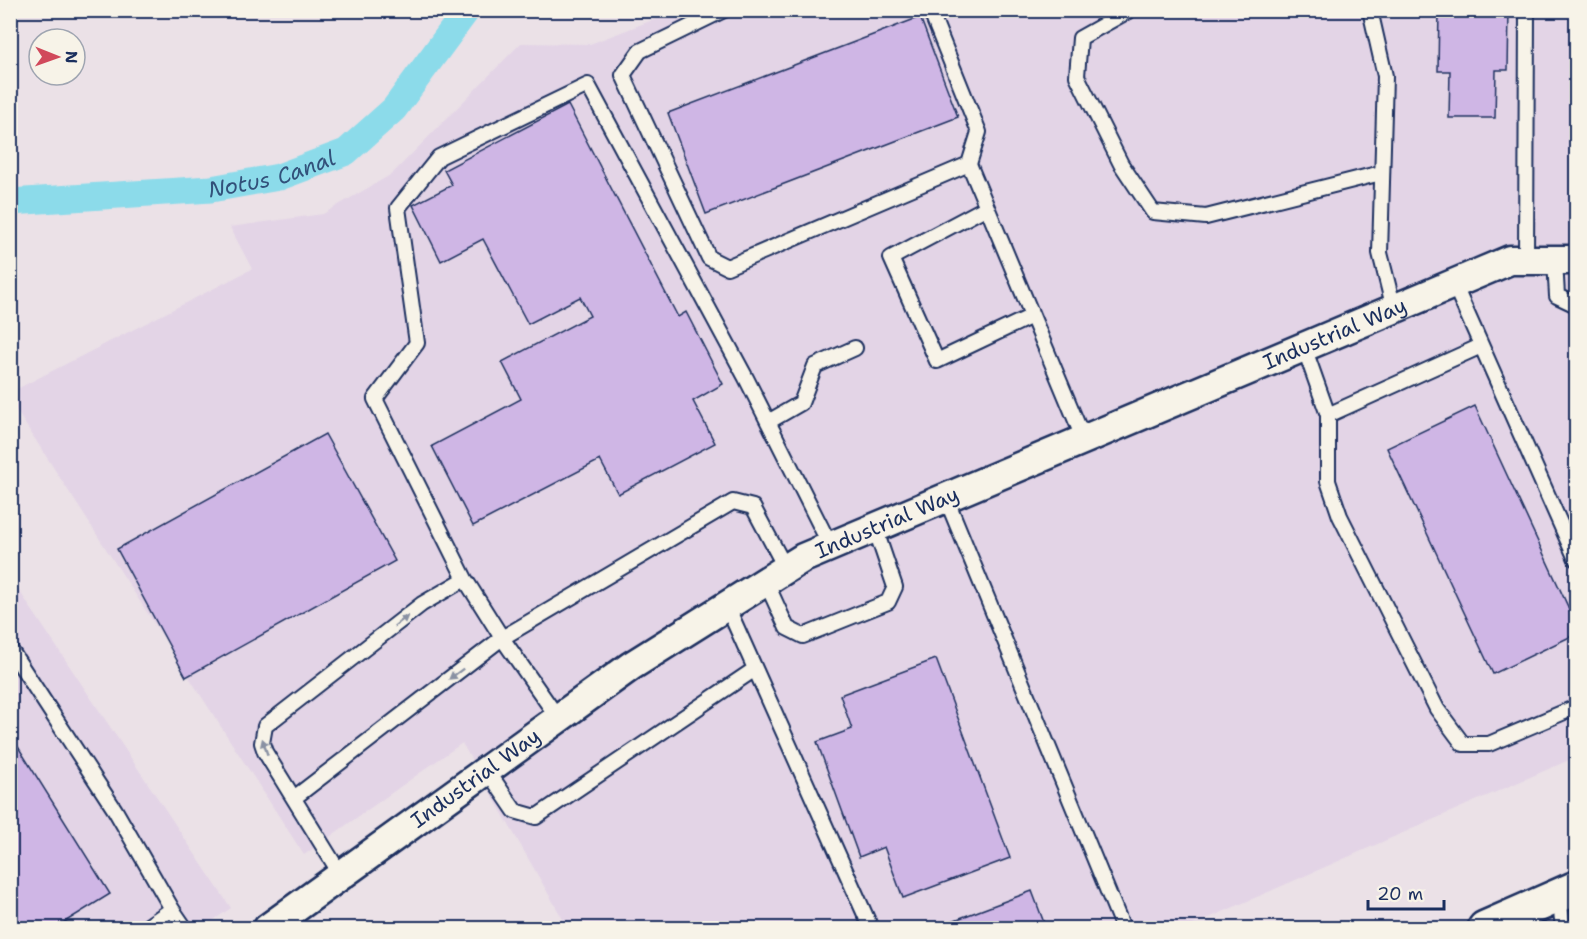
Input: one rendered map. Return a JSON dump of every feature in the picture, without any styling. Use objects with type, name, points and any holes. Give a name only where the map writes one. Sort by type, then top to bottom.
[{"type":"highway","points":[[1485,928],[1568,892]]},
{"type":"street","name":"Industrial Way","points":[[268,928],[631,666],[804,558],[1510,260],[1566,260]]},
{"type":"lane","points":[[724,10],[640,51],[623,75],[709,258],[727,267],[969,164]]},
{"type":"lane","points":[[930,10],[979,132],[969,164],[1084,440]]},
{"type":"lane","points":[[1130,10],[1080,38],[1077,76],[1121,164],[1153,212],[1206,217],[1381,173]]},
{"type":"lane","points":[[1370,10],[1385,76],[1380,254],[1394,309]]},
{"type":"lane","points":[[1526,260],[1527,10]]},
{"type":"lane","points":[[558,718],[502,638],[465,579],[375,399],[417,344],[398,208],[439,157],[588,85],[768,422],[831,546]]},
{"type":"lane","points":[[987,207],[891,258],[937,361],[1032,316]]},
{"type":"lane","points":[[1566,260],[1557,296],[1576,305]]},
{"type":"lane","points":[[1454,284],[1576,559]]},
{"type":"lane","points":[[1328,415],[1481,345]]},
{"type":"lane","points":[[1304,347],[1328,415],[1328,481],[1340,516],[1437,709],[1463,744],[1488,744],[1576,707]]},
{"type":"lane","points":[[768,422],[801,403],[815,366],[855,348]]},
{"type":"lane","points":[[946,498],[1123,928]]},
{"type":"lane","points":[[294,798],[502,638],[733,502],[753,507],[776,576],[787,628],[803,636],[888,602],[895,586],[875,528]]},
{"type":"lane","points":[[341,875],[265,752],[262,743],[265,726],[422,604],[465,579]]},
{"type":"lane","points":[[727,606],[871,928]]},
{"type":"lane","points":[[10,649],[115,810],[185,928]]},
{"type":"lane","points":[[487,770],[515,811],[536,817],[755,669]]},
{"type":"lane","points":[[1563,928],[1568,892]]},
{"type":"lane","points":[[145,928],[172,909]]},
{"type":"shaded area","points":[[679,10],[1576,11],[1576,757],[1186,928],[568,928],[462,743],[304,855],[11,402],[11,392],[252,269],[230,227],[323,214],[392,174],[521,43],[590,44]]},
{"type":"shaded area","points":[[10,577],[231,908],[202,928],[11,928]]},
{"type":"building","points":[[1439,10],[1509,10],[1508,70],[1496,70],[1495,118],[1449,118],[1450,71],[1438,71]]},
{"type":"building","points":[[920,17],[958,117],[706,214],[668,113]]},
{"type":"building","points":[[568,105],[678,317],[686,312],[723,384],[693,401],[715,443],[618,494],[600,460],[473,526],[432,446],[521,399],[502,362],[590,316],[580,297],[528,324],[483,239],[441,261],[413,205],[452,185],[444,170]]},
{"type":"building","points":[[1475,406],[1576,624],[1576,634],[1493,674],[1387,448]]},
{"type":"building","points":[[325,434],[395,561],[186,677],[117,549]]},
{"type":"building","points":[[936,659],[1010,858],[903,898],[884,847],[859,857],[817,742],[852,729],[840,695]]},
{"type":"building","points":[[10,734],[110,894],[55,928],[10,928]]},
{"type":"building","points":[[1032,891],[1046,928],[946,928],[944,924]]},
{"type":"waterway","name":"Notus Canal","points":[[10,202],[211,189],[279,177],[346,152],[394,109],[467,10]]}]
